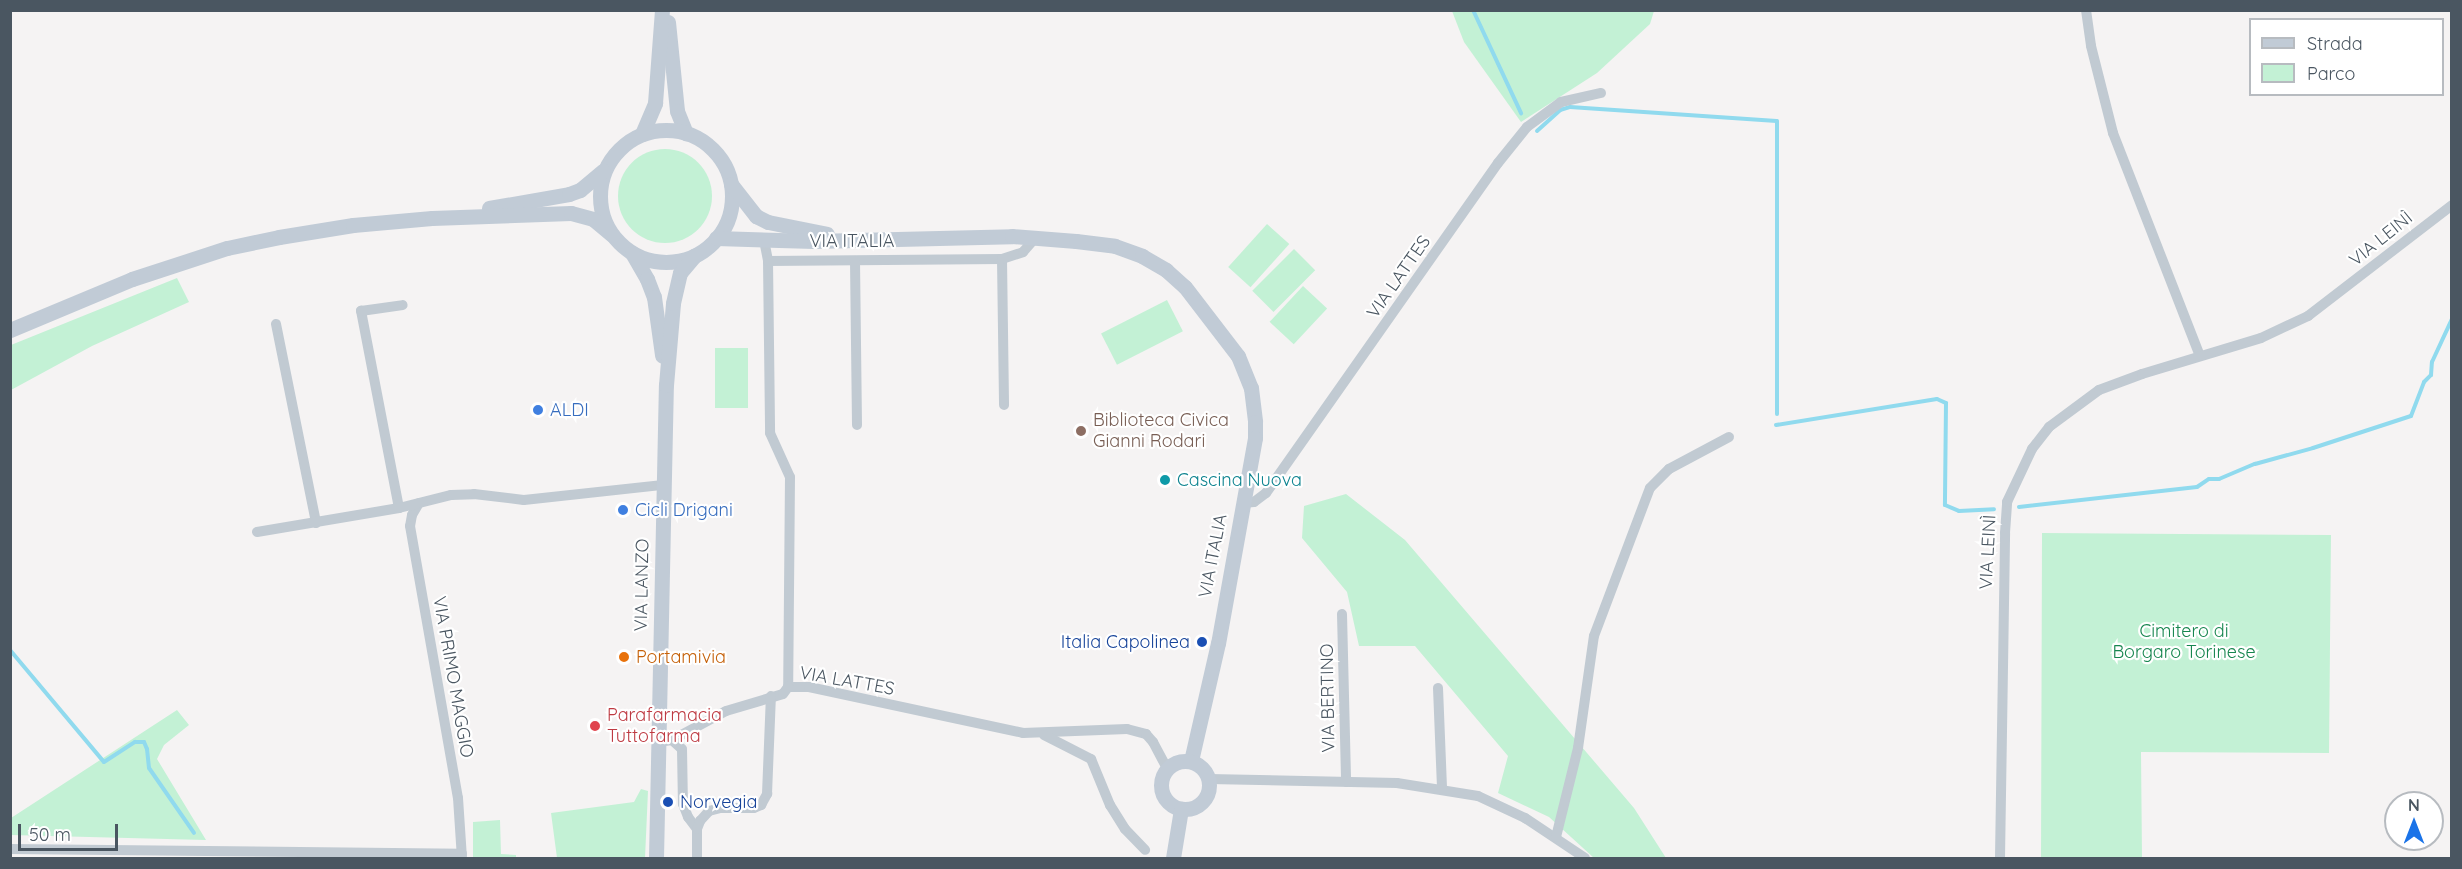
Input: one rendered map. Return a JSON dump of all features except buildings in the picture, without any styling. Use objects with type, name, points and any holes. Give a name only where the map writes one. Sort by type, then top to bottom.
[{"type":"street","points":[[642,134],[655,103],[662,10]]},
{"type":"street","points":[[667,10],[677,111],[686,134]]},
{"type":"street","points":[[2086,10],[2091,46],[2113,133],[2200,356]]},
{"type":"street","name":"VIA LATTES","points":[[1243,503],[1254,502],[1266,493],[1498,163],[1527,127],[1561,102],[1601,93]]},
{"type":"street","points":[[10,330],[132,279],[227,248],[353,225],[432,218],[572,213],[593,219],[632,253],[657,261],[670,262],[695,255],[716,238],[730,212],[730,183],[726,170],[710,147],[686,134],[657,130],[642,134],[627,142],[614,154],[605,169],[600,185],[600,202],[604,219],[612,235]]},
{"type":"street","points":[[432,218],[569,194],[591,183],[605,169]]},
{"type":"street","name":"VIA ITALIA","points":[[730,183],[747,208],[768,222],[847,239]]},
{"type":"street","name":"VIA LEINÌ","points":[[2000,858],[2002,578],[2007,502],[2032,449],[2049,427],[2071,408],[2098,390],[2261,338],[2308,316],[2451,205]]},
{"type":"street","name":"VIA ITALIA","points":[[768,261],[1002,259],[1023,252],[1036,237]]},
{"type":"street","name":"VIA ITALIA","points":[[716,238],[764,240],[1036,237],[1115,246],[1142,256],[1166,270],[1185,287],[1229,341],[1246,374],[1255,422],[1218,643],[1191,761]]},
{"type":"street","points":[[764,240],[768,261],[770,433],[790,477],[788,687]]},
{"type":"street","name":"VIA LANZO","points":[[632,253],[654,297],[666,385]]},
{"type":"street","name":"VIA LANZO","points":[[656,858],[665,741],[663,485],[666,385],[674,303],[680,273],[695,255]]},
{"type":"street","points":[[1002,259],[1005,405]]},
{"type":"street","points":[[855,261],[857,425]]},
{"type":"street","points":[[399,508],[361,311],[403,305]]},
{"type":"street","points":[[276,324],[316,523]]},
{"type":"street","points":[[1556,837],[1578,748],[1594,636],[1650,488],[1669,469],[1729,436]]},
{"type":"street","points":[[257,532],[399,508],[464,494],[524,500],[663,485]]},
{"type":"street","name":"VIA PRIMO MAGGIO","points":[[420,503],[412,515],[410,526],[458,798],[462,856]]},
{"type":"street","name":"VIA BERTINO","points":[[1342,614],[1346,782]]},
{"type":"street","name":"VIA LATTES","points":[[665,741],[726,711],[783,694],[788,687],[809,687],[1023,733],[1127,729],[1146,734],[1154,742],[1167,768]]},
{"type":"street","points":[[1438,688],[1442,788]]},
{"type":"street","points":[[697,858],[697,829],[700,821],[709,811],[720,808],[754,808],[761,805],[767,794],[771,696]]},
{"type":"street","name":"VIA LATTES","points":[[1041,734],[1078,750],[1091,759],[1110,805],[1125,829],[1145,850]]},
{"type":"street","points":[[665,741],[682,749],[683,804],[688,818],[697,829]]},
{"type":"street","points":[[1178,761],[1191,761],[1203,767],[1210,787],[1203,801],[1189,809],[1181,809],[1169,803],[1161,790],[1163,775],[1167,768],[1178,761]]},
{"type":"street","points":[[1209,779],[1346,782],[1442,788],[1478,795],[1525,818],[1556,837],[1578,856]]},
{"type":"street","points":[[1173,858],[1181,809]]},
{"type":"street","points":[[10,849],[57,854],[462,856]]},
{"type":"green space","points":[[1452,10],[1654,11],[1650,24],[1597,73],[1521,122],[1464,42]]},
{"type":"green space","points":[[656,149],[674,149],[699,162],[709,178],[712,196],[709,214],[699,230],[674,243],[656,243],[631,230],[618,205],[618,187],[631,162]]},
{"type":"green space","points":[[1267,224],[1289,244],[1250,287],[1228,267]]},
{"type":"green space","points":[[1294,249],[1315,270],[1273,312],[1252,291]]},
{"type":"green space","points":[[177,278],[189,302],[92,346],[11,390],[11,345]]},
{"type":"green space","points":[[1303,286],[1327,309],[1294,344],[1270,322]]},
{"type":"green space","points":[[1167,300],[1183,331],[1117,365],[1101,334]]},
{"type":"green space","points":[[715,348],[748,348],[748,408],[715,408]]},
{"type":"green space","points":[[1346,494],[1405,540],[1634,808],[1666,858],[1594,858],[1549,817],[1498,793],[1508,756],[1415,646],[1359,646],[1347,592],[1302,538],[1304,506]]},
{"type":"green space","name":"Cimitero di Borgaro Torinese","points":[[2042,533],[2331,535],[2329,753],[2141,752],[2142,858],[2041,858]]},
{"type":"green space","points":[[177,710],[189,725],[164,745],[157,759],[206,840],[11,835],[11,818]]},
{"type":"green space","points":[[641,789],[648,791],[645,858],[557,858],[551,813],[634,802]]},
{"type":"green space","points":[[500,820],[501,854],[516,855],[516,858],[473,858],[473,822]]},
{"type":"waterway","points":[[1473,10],[1521,113]]},
{"type":"waterway","points":[[1537,131],[1560,110],[1570,107],[1777,121],[1777,414]]},
{"type":"waterway","points":[[2019,507],[2197,487],[2209,479],[2219,479],[2255,464],[2411,416],[2424,382],[2431,375],[2432,362],[2452,319]]},
{"type":"waterway","points":[[1776,425],[1937,399],[1946,403],[1945,505],[1959,511],[1994,509]]},
{"type":"waterway","points":[[10,650],[104,762],[135,742],[144,742],[149,768],[194,833]]},
{"type":"place","name":"ALDI","points":[[538,410]]},
{"type":"place","name":"Biblioteca Civica Gianni Rodari","points":[[1081,431]]},
{"type":"place","name":"Cascina Nuova","points":[[1165,480]]},
{"type":"place","name":"Cicli Drigani","points":[[623,510]]},
{"type":"place","name":"Italia Capolinea","points":[[1202,642]]},
{"type":"place","name":"Portamivia","points":[[624,657]]},
{"type":"place","name":"Parafarmacia Tuttofarma","points":[[595,726]]},
{"type":"place","name":"Norvegia","points":[[668,802]]}]
